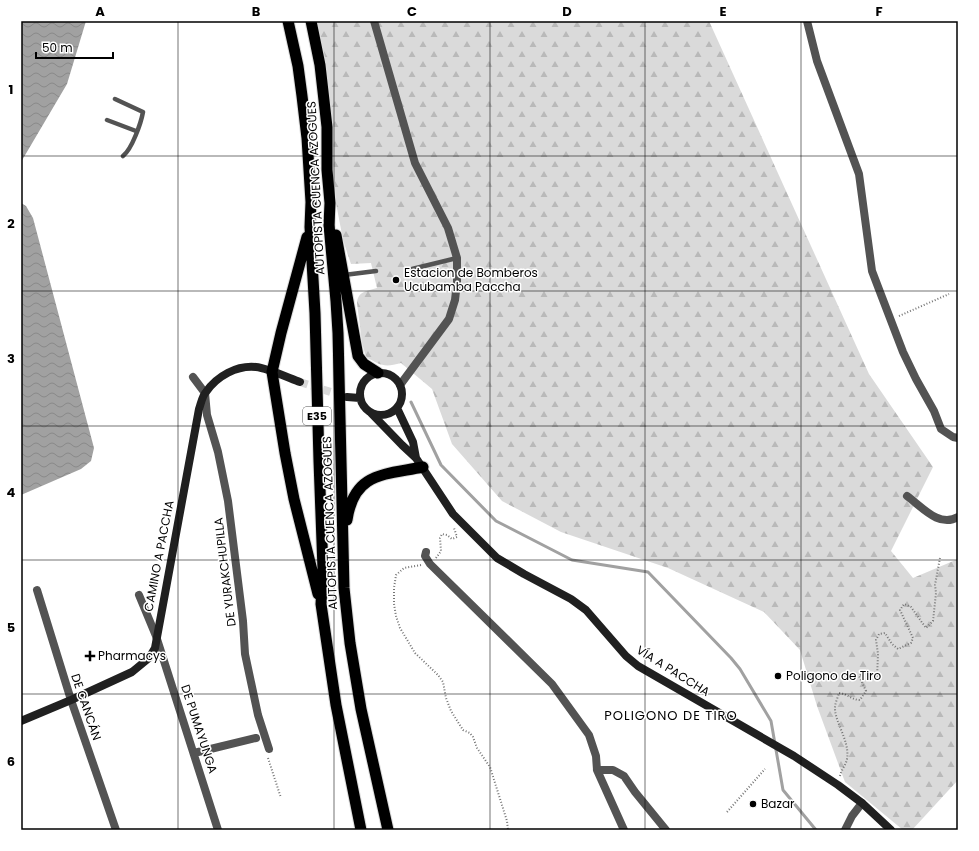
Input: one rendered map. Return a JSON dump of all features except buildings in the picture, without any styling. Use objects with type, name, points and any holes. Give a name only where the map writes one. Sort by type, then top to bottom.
[{"type":"highway","name":"AUTOPISTA CUENCA AZOGUES","points":[[288,21],[298,66],[311,202],[310,227],[315,313],[318,461],[323,569],[321,604],[336,705],[361,830]]},
{"type":"highway","name":"AUTOPISTA CUENCA AZOGUES","points":[[311,21],[320,65],[327,127],[330,202],[329,225],[338,333],[344,588],[354,671],[367,738],[388,830]]},
{"type":"highway","points":[[330,202],[358,356],[364,364],[378,373]]},
{"type":"highway","points":[[310,227],[272,372],[294,499],[321,604]]},
{"type":"highway","points":[[343,554],[349,505],[363,483],[378,475],[419,462]]},
{"type":"main road","name":"CAMINO A PACCHA","points":[[21,721],[132,672],[150,658],[155,648],[199,409],[205,393],[216,381],[228,372],[246,368],[257,367],[300,382]]},
{"type":"main road","points":[[385,373],[391,375],[397,379],[400,385],[402,397],[397,408],[385,415],[371,413],[366,409],[360,398],[360,391],[366,379],[371,375],[385,373]]},
{"type":"main road","points":[[347,397],[360,398]]},
{"type":"main road","name":"VÍA A PACCHA","points":[[397,408],[419,462]]},
{"type":"main road","name":"VÍA A PACCHA","points":[[371,413],[419,462],[453,514],[497,558],[571,599],[586,610],[626,656],[638,666],[780,748],[838,785],[862,803],[891,830]]},
{"type":"street","points":[[374,21],[415,163],[448,228],[457,258],[455,300],[449,319],[400,385]]},
{"type":"street","points":[[808,21],[817,61],[859,174],[872,272],[903,352],[934,411],[941,428],[953,437],[958,438]]},
{"type":"street","points":[[193,377],[205,393]]},
{"type":"street","name":"DE YURAKCHUPILLA","points":[[205,393],[206,415],[218,452],[228,501],[243,621],[245,654],[258,715],[269,749]]},
{"type":"street","points":[[907,496],[938,520],[951,521],[958,517]]},
{"type":"street","points":[[426,552],[425,556],[430,564],[552,684],[589,735],[596,756],[597,770],[624,830]]},
{"type":"street","name":"DE CANCÁN","points":[[37,590],[71,700],[116,830]]},
{"type":"street","name":"DE PUMAYUNGA","points":[[139,595],[156,636],[218,830]]},
{"type":"street","points":[[194,753],[256,738]]},
{"type":"street","points":[[597,770],[613,770],[624,776],[666,830]]},
{"type":"street","points":[[846,830],[852,816],[862,803]]},
{"type":"lane","points":[[115,99],[143,112],[127,152],[123,156]]},
{"type":"lane","points":[[107,120],[136,131]]},
{"type":"lane","points":[[412,269],[457,258]]},
{"type":"lane","points":[[344,275],[376,271]]},
{"type":"path","points":[[890,319],[949,294]]},
{"type":"path","points":[[453,514],[452,521],[457,537],[452,539],[447,535],[442,534],[440,538],[441,551],[430,564],[404,568],[396,575],[394,595],[396,616],[402,632],[415,653],[438,675],[443,682],[446,698],[451,711],[463,730],[470,733],[473,737],[477,748],[490,767],[507,821],[508,830]]},
{"type":"path","points":[[838,785],[841,771],[847,761],[848,755],[845,739],[835,708],[839,693],[845,693],[854,700],[860,700],[866,691],[859,676],[864,672],[877,678],[878,654],[876,640],[879,634],[885,633],[892,644],[898,649],[911,643],[913,638],[900,610],[904,604],[911,607],[926,628],[933,621],[936,593],[935,585],[940,558]]},
{"type":"path","points":[[269,749],[268,758],[281,798]]},
{"type":"path","points":[[727,812],[765,769]]},
{"type":"green space","points":[[317,21],[709,21],[869,374],[933,467],[891,551],[913,578],[958,559],[958,780],[912,830],[903,830],[845,782],[817,706],[800,650],[764,612],[668,568],[561,532],[502,501],[452,444],[432,389],[401,363],[382,365],[366,357],[362,343],[357,303],[361,294],[377,288],[371,263],[351,264],[343,240],[336,203],[329,110]]},
{"type":"water","points":[[21,21],[86,21],[67,84],[21,162]]},
{"type":"water","points":[[21,203],[26,206],[33,218],[94,448],[91,461],[81,469],[21,495]]},
{"type":"waterway","points":[[411,402],[441,465],[496,521],[572,560],[648,572],[731,658],[740,669],[771,721],[783,790],[816,830]]},
{"type":"tunnel","points":[[300,382],[343,396]]},
{"type":"place","name":"Estacion de Bomberos Ucubamba Paccha","points":[[396,280]]},
{"type":"place","name":"Pharmacys","points":[[90,656]]},
{"type":"place","name":"Poligono de Tiro","points":[[778,676]]},
{"type":"place","name":"Bazar","points":[[753,804]]},
{"type":"district","name":"POLIGONO DE TIRO","points":[[671,715]]}]
